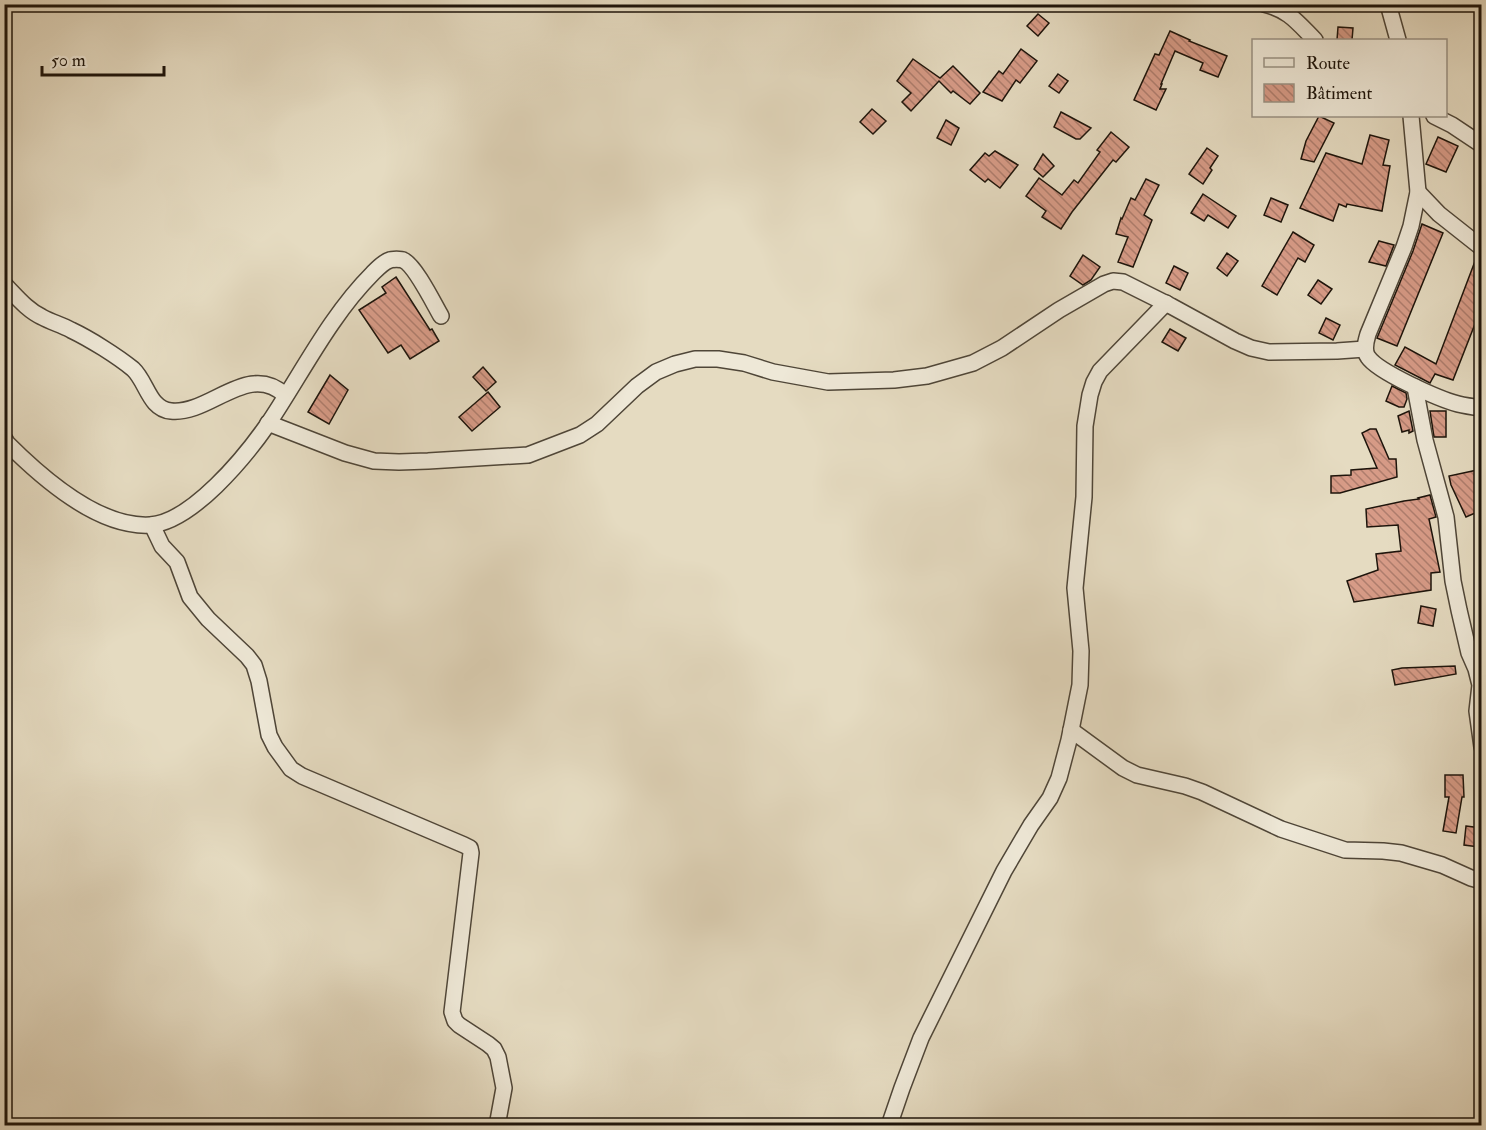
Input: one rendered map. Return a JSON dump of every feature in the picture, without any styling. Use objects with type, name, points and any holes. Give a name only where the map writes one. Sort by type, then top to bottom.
[{"type":"street","points":[[1264,4],[1290,15],[1314,39]]},
{"type":"street","points":[[1388,4],[1398,39]]},
{"type":"street","points":[[1411,117],[1418,192],[1404,247],[1368,334],[1365,349],[1368,357],[1379,366],[1415,387],[1459,405],[1482,408]]},
{"type":"street","points":[[1436,117],[1482,145]]},
{"type":"street","points":[[1418,192],[1439,214],[1482,248]]},
{"type":"street","points":[[4,438],[32,468],[89,509],[136,525],[152,525],[173,519],[199,501],[229,473],[268,423],[349,302],[379,267],[391,260],[403,260],[414,269],[441,316]]},
{"type":"street","points":[[268,423],[345,453],[374,461],[428,461],[528,454],[580,435],[597,424],[636,386],[657,372],[675,364],[695,359],[718,359],[828,382],[894,380],[927,376],[974,363],[1002,348],[1059,310],[1113,281],[1123,282],[1251,348],[1269,352],[1365,349]]},
{"type":"street","points":[[4,284],[42,318],[89,339],[132,368],[154,402],[165,410],[194,409],[239,387],[262,383],[277,387],[285,395]]},
{"type":"street","points":[[889,1125],[931,1017],[1004,871],[1050,798],[1059,778],[1080,685],[1081,651],[1075,588],[1084,497],[1085,426],[1090,394],[1100,371],[1166,303]]},
{"type":"street","points":[[1415,387],[1425,440],[1446,518],[1453,581],[1459,610],[1469,653],[1480,685],[1478,711],[1482,747]]},
{"type":"street","points":[[152,525],[162,546],[177,562],[190,597],[208,619],[254,665],[269,735],[291,769],[302,776],[470,848],[452,1012],[459,1025],[488,1044],[498,1057],[504,1088],[497,1125]]},
{"type":"street","points":[[1071,730],[1123,768],[1137,775],[1202,792],[1281,829],[1345,850],[1401,854],[1442,865],[1482,881]]},
{"type":"building","points":[[1038,14],[1049,23],[1038,36],[1027,26]]},
{"type":"building","points":[[1338,27],[1353,28],[1352,39],[1337,39]]},
{"type":"building","points":[[1170,31],[1227,56],[1218,77],[1200,70],[1203,63],[1175,51],[1161,84],[1160,89],[1166,89],[1156,110],[1134,100],[1155,54],[1159,55]]},
{"type":"building","points":[[1021,49],[1037,61],[1020,83],[1016,80],[1002,101],[983,92],[999,71],[1003,74]]},
{"type":"building","points":[[913,59],[940,78],[953,66],[980,93],[970,104],[953,91],[951,93],[939,81],[911,111],[902,102],[911,93],[897,81]]},
{"type":"building","points":[[1058,74],[1068,81],[1059,93],[1049,86]]},
{"type":"building","points":[[872,109],[886,121],[873,134],[860,122]]},
{"type":"building","points":[[1061,112],[1091,128],[1080,139],[1076,139],[1054,127]]},
{"type":"building","points":[[1318,117],[1334,123],[1314,162],[1301,159],[1306,141]]},
{"type":"building","points":[[946,120],[959,128],[951,145],[937,138]]},
{"type":"building","points":[[1111,132],[1129,147],[1116,162],[1113,160],[1061,229],[1042,217],[1046,211],[1026,196],[1039,178],[1062,195],[1074,180],[1078,183],[1100,152],[1097,150]]},
{"type":"building","points":[[1370,135],[1389,140],[1383,165],[1390,166],[1382,211],[1347,204],[1346,207],[1339,204],[1333,221],[1300,208],[1326,153],[1362,164]]},
{"type":"building","points":[[1438,137],[1458,146],[1446,172],[1426,164]]},
{"type":"building","points":[[1207,148],[1218,156],[1203,184],[1189,174]]},
{"type":"building","points":[[995,151],[1018,165],[1000,188],[988,179],[985,182],[970,170],[985,153],[989,156]]},
{"type":"building","points":[[1043,154],[1054,166],[1043,177],[1034,169]]},
{"type":"building","points":[[1146,179],[1159,185],[1144,215],[1152,220],[1133,267],[1118,262],[1128,237],[1116,234],[1131,198],[1135,200]]},
{"type":"building","points":[[1203,194],[1236,216],[1228,228],[1208,215],[1204,221],[1191,213]]},
{"type":"building","points":[[1271,198],[1288,205],[1281,222],[1264,215]]},
{"type":"building","points":[[1422,224],[1443,233],[1397,346],[1377,338]]},
{"type":"building","points":[[1293,232],[1314,245],[1305,262],[1298,258],[1277,295],[1262,286]]},
{"type":"building","points":[[1379,241],[1394,245],[1386,266],[1369,262]]},
{"type":"building","points":[[1227,253],[1238,261],[1227,276],[1217,268]]},
{"type":"building","points":[[1083,255],[1100,267],[1091,280],[1083,285],[1070,276]]},
{"type":"building","points":[[1477,256],[1482,258],[1482,306],[1453,380],[1435,374],[1430,383],[1395,365],[1405,347],[1436,364]]},
{"type":"building","points":[[1174,266],[1188,273],[1180,290],[1166,283]]},
{"type":"building","points":[[396,277],[439,341],[410,359],[401,345],[388,353],[359,310],[386,293],[382,287]]},
{"type":"building","points":[[1318,280],[1332,289],[1321,304],[1308,295]]},
{"type":"building","points":[[1326,318],[1340,325],[1333,340],[1319,333]]},
{"type":"building","points":[[1170,329],[1186,338],[1178,351],[1162,342]]},
{"type":"building","points":[[483,367],[496,382],[486,391],[473,377]]},
{"type":"building","points":[[330,375],[348,390],[329,424],[308,412]]},
{"type":"building","points":[[1392,386],[1406,393],[1407,399],[1404,407],[1386,401]]},
{"type":"building","points":[[488,392],[500,407],[472,431],[459,417]]},
{"type":"building","points":[[1409,411],[1413,431],[1402,432],[1398,416]]},
{"type":"building","points":[[1430,411],[1446,411],[1446,437],[1434,437]]},
{"type":"building","points":[[1376,429],[1389,459],[1396,459],[1397,477],[1340,493],[1331,493],[1331,476],[1351,475],[1351,470],[1377,468],[1362,433]]},
{"type":"building","points":[[1482,469],[1482,510],[1466,517],[1449,476]]},
{"type":"building","points":[[1430,495],[1436,517],[1429,519],[1440,572],[1431,573],[1431,590],[1354,602],[1347,581],[1378,570],[1376,554],[1401,551],[1398,525],[1367,527],[1366,509]]},
{"type":"building","points":[[1421,606],[1436,609],[1433,626],[1418,623]]},
{"type":"building","points":[[1455,666],[1456,674],[1395,685],[1392,670],[1402,668]]},
{"type":"building","points":[[1445,775],[1463,775],[1464,797],[1462,797],[1456,833],[1443,831],[1449,797],[1445,797]]},
{"type":"building","points":[[1466,826],[1481,828],[1479,847],[1464,845]]}]
